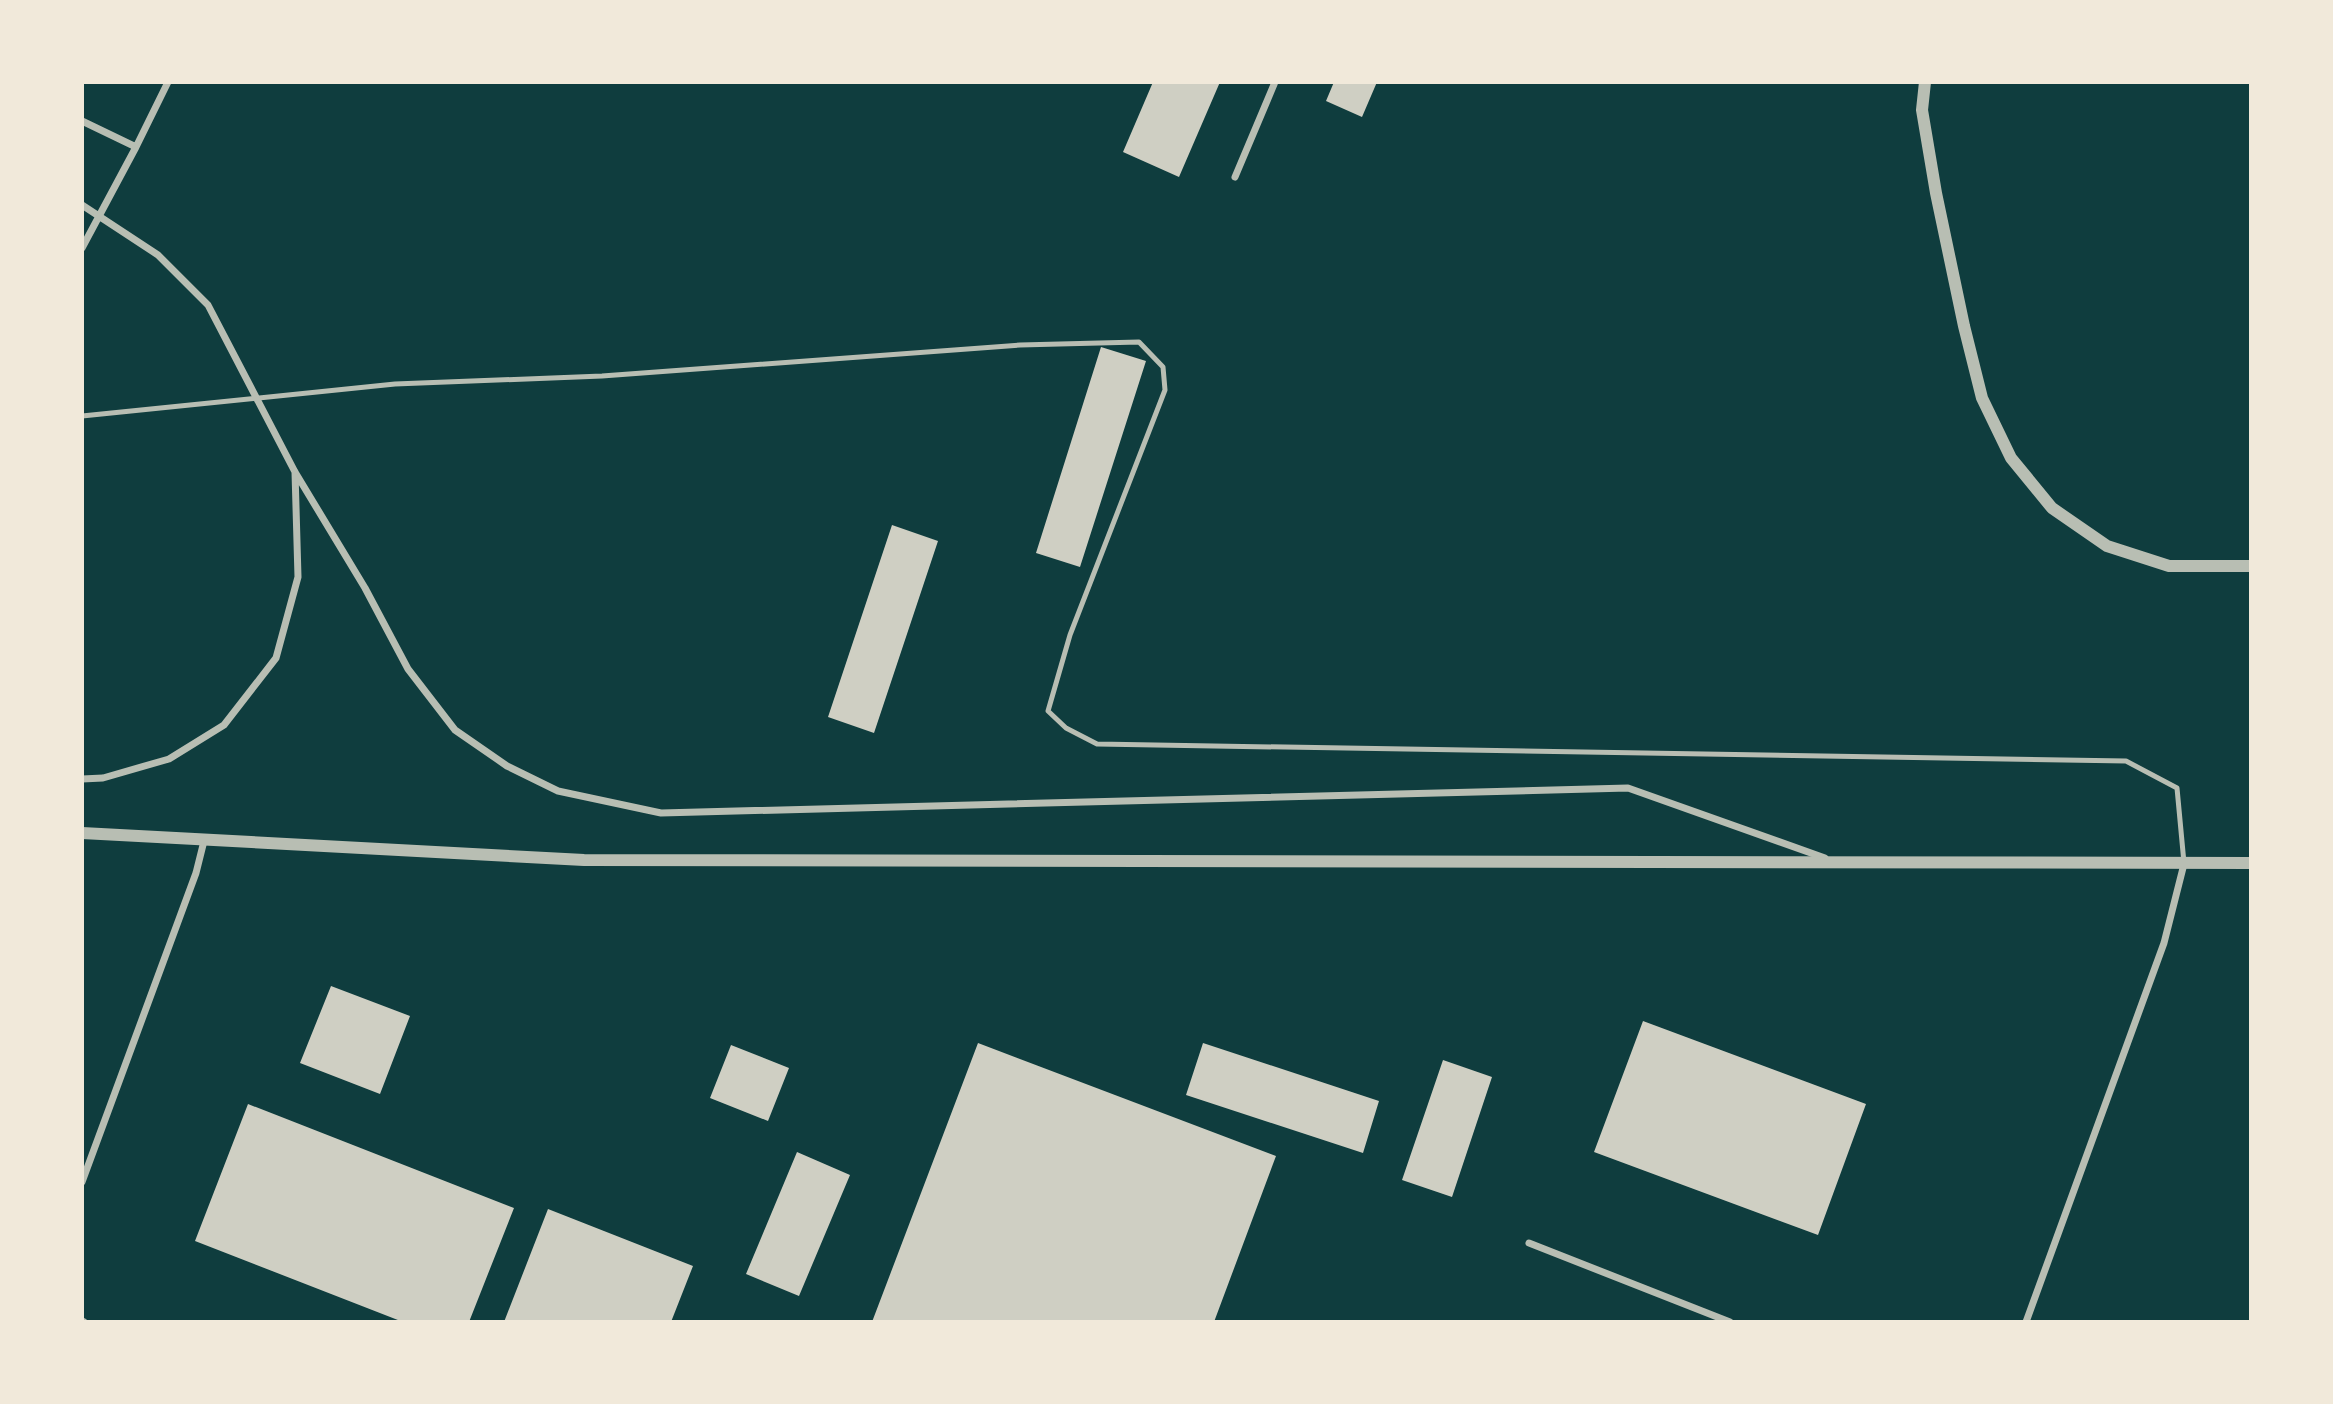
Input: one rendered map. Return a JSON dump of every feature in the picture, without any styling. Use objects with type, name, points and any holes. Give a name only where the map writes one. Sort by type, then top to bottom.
[{"type":"street","points":[[82,248],[168,82]]},
{"type":"street","points":[[1235,177],[1275,82]]},
{"type":"street","points":[[1925,82],[1922,110],[1964,326],[1982,398],[2011,458],[2052,508],[2107,545],[2169,566],[2251,566]]},
{"type":"street","points":[[82,121],[136,148]]},
{"type":"street","points":[[82,205],[158,255],[208,305],[295,472],[365,588],[408,669],[455,730],[507,766],[558,792],[661,813],[1628,788],[1839,863]]},
{"type":"street","points":[[82,779],[103,778],[169,759],[224,725],[276,658],[298,577],[295,472]]},
{"type":"street","points":[[82,833],[584,860],[2251,863]]},
{"type":"street","points":[[82,1182],[196,873],[204,841]]},
{"type":"street","points":[[2026,1322],[2164,943],[2184,864]]},
{"type":"street","points":[[1530,1243],[1730,1322]]},
{"type":"lane","points":[[82,416],[395,384],[602,376],[1020,345],[1139,342],[1163,367],[1166,390],[1070,635],[1048,711],[1066,728],[1097,744],[2126,761],[2177,788],[2184,864]]},
{"type":"building","points":[[1153,82],[1220,82],[1179,177],[1123,152]]},
{"type":"building","points":[[1334,82],[1377,82],[1362,117],[1326,101]]},
{"type":"building","points":[[1101,347],[1146,361],[1080,567],[1036,553]]},
{"type":"building","points":[[892,525],[938,541],[874,733],[828,717]]},
{"type":"building","points":[[331,986],[410,1016],[380,1094],[300,1063]]},
{"type":"building","points":[[1643,1021],[1866,1104],[1818,1235],[1594,1152]]},
{"type":"building","points":[[978,1043],[1276,1156],[1214,1322],[872,1322]]},
{"type":"building","points":[[1203,1043],[1379,1101],[1363,1153],[1186,1095]]},
{"type":"building","points":[[731,1045],[789,1068],[768,1121],[710,1098]]},
{"type":"building","points":[[1443,1060],[1492,1077],[1452,1197],[1402,1180]]},
{"type":"building","points":[[248,1104],[514,1208],[469,1322],[403,1322],[195,1241]]},
{"type":"building","points":[[797,1152],[850,1175],[799,1296],[746,1274]]},
{"type":"building","points":[[548,1209],[693,1266],[671,1322],[504,1322]]}]
